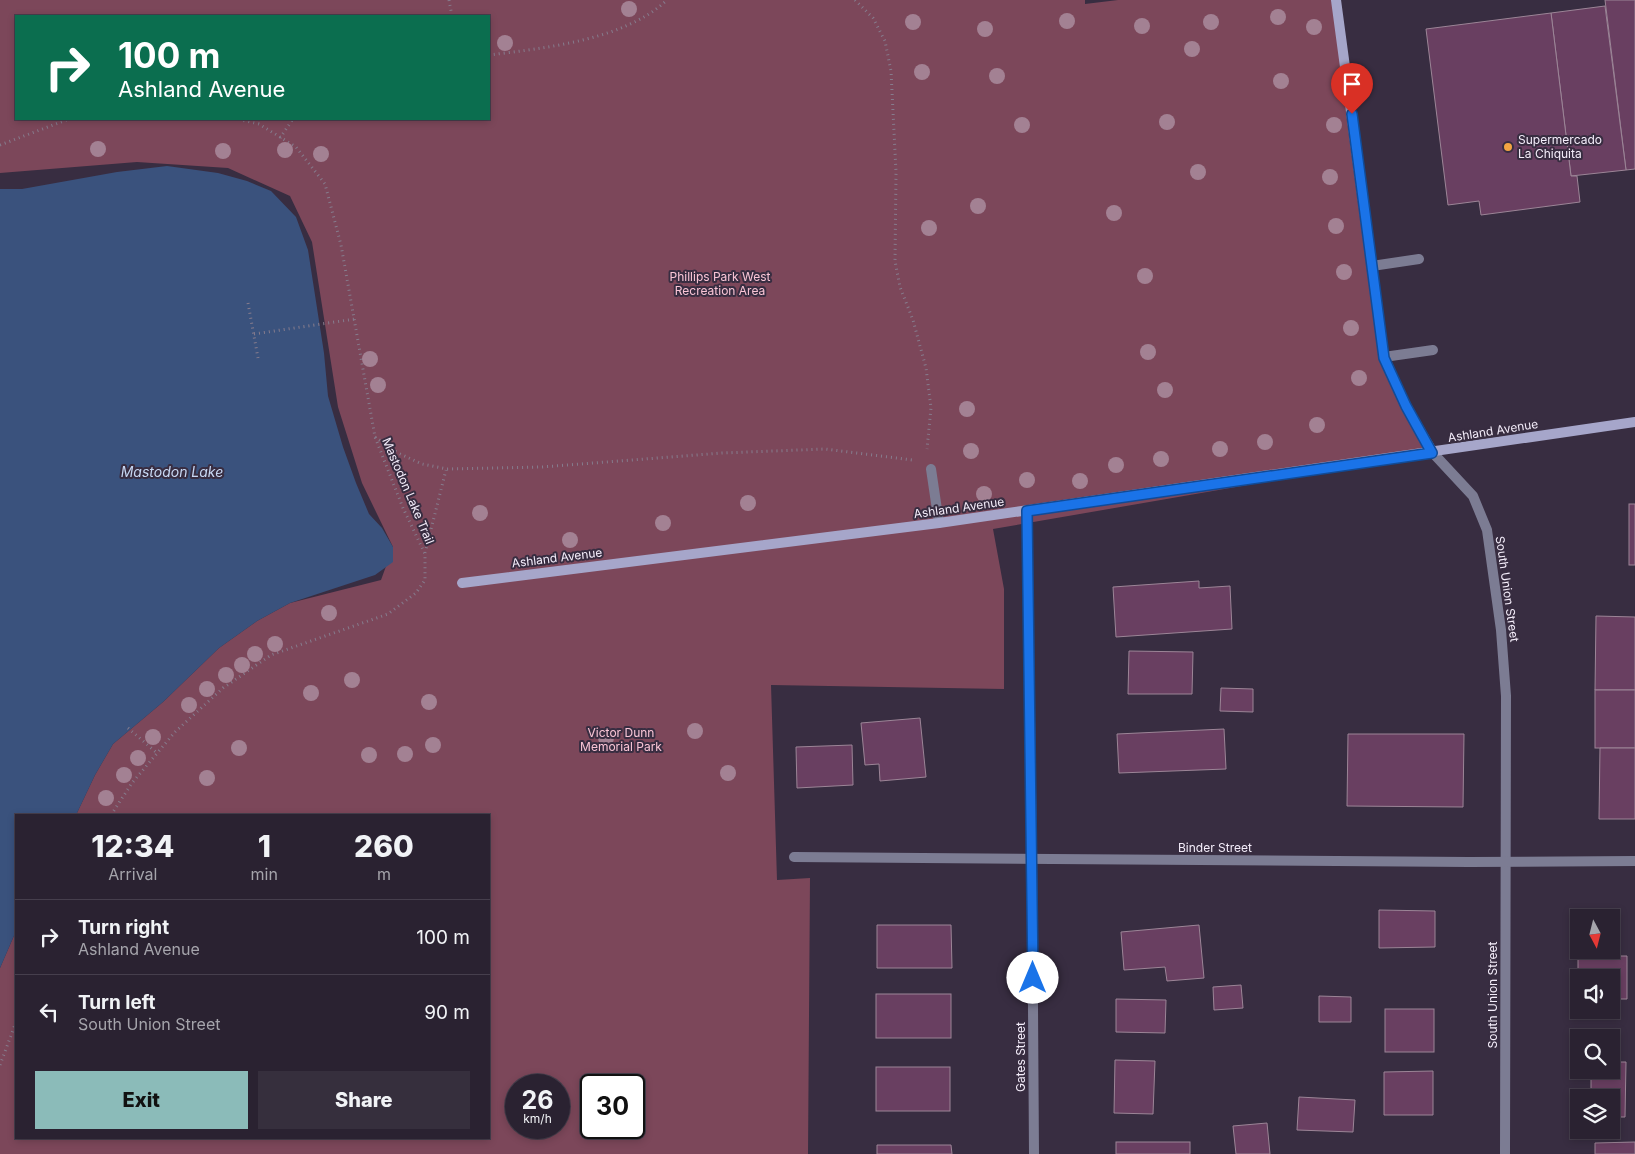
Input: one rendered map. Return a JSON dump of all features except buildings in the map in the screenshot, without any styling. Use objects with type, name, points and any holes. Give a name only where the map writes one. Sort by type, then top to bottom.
[{"type":"street","name":"South Union Street","points":[[1336,0],[1384,358],[1406,406],[1432,453],[1473,496],[1487,530],[1501,630],[1506,696],[1505,1154]]},
{"type":"street","points":[[1372,266],[1419,259]]},
{"type":"street","points":[[1384,358],[1433,350]]},
{"type":"street","name":"Ashland Avenue","points":[[462,583],[1027,511],[1635,422]]},
{"type":"street","points":[[928,468],[939,523]]},
{"type":"street","name":"Gates Street","points":[[1027,511],[1034,1154]]},
{"type":"street","name":"Binder Street","points":[[794,858],[1635,861]]},
{"type":"path","points":[[450,0],[452,15]]},
{"type":"path","points":[[490,54],[539,48],[630,26],[655,12],[667,0]]},
{"type":"path","points":[[376,437],[398,453],[422,464],[446,469],[542,467],[722,454],[826,449],[909,459],[928,468],[931,408],[926,368],[913,320],[900,287],[895,261],[896,172],[891,71],[885,41],[873,18],[855,0]]},
{"type":"path","points":[[0,145],[66,120]]},
{"type":"path","name":"Mastodon Lake Trail","points":[[112,814],[132,783],[175,732],[223,688],[271,655],[388,614],[416,593],[425,580],[425,554],[403,508],[376,437],[341,245],[326,184],[296,147],[259,124],[241,120]]},
{"type":"path","points":[[280,138],[292,120]]},
{"type":"path","points":[[248,303],[258,358]]},
{"type":"path","points":[[254,334],[355,318]]},
{"type":"path","points":[[425,554],[446,469]]},
{"type":"path","points":[[128,728],[158,754]]},
{"type":"path","points":[[0,1065],[15,1025]]},
{"type":"green space","name":"Phillips Park West Recreation Area","points":[[0,0],[1085,0],[1085,4],[1118,0],[1336,0],[1384,357],[1433,453],[993,529],[1004,589],[1004,689],[771,685],[777,880],[810,878],[808,1154],[0,1154],[0,968],[15,933],[15,1139],[490,1139],[490,814],[76,814],[95,775],[113,744],[163,702],[219,648],[257,621],[290,603],[381,580],[393,547],[362,483],[338,407],[312,242],[290,196],[228,168],[137,162],[0,173]]},
{"type":"water","name":"Mastodon Lake","points":[[167,166],[218,173],[247,181],[271,191],[296,217],[308,250],[324,353],[328,396],[356,483],[369,514],[382,528],[393,547],[393,562],[375,575],[290,603],[257,621],[219,648],[163,702],[113,744],[95,775],[76,814],[15,814],[15,933],[0,968],[0,189],[22,189],[117,172]]},
{"type":"place","name":"Supermercado La Chiquita","points":[[1508,147]]},
{"type":"route","points":[[1033,978],[1027,511],[1432,453],[1406,406],[1384,358],[1352,114]]},
{"type":"park label","name":"Victor Dunn Memorial Park","points":[[621,740]]}]
